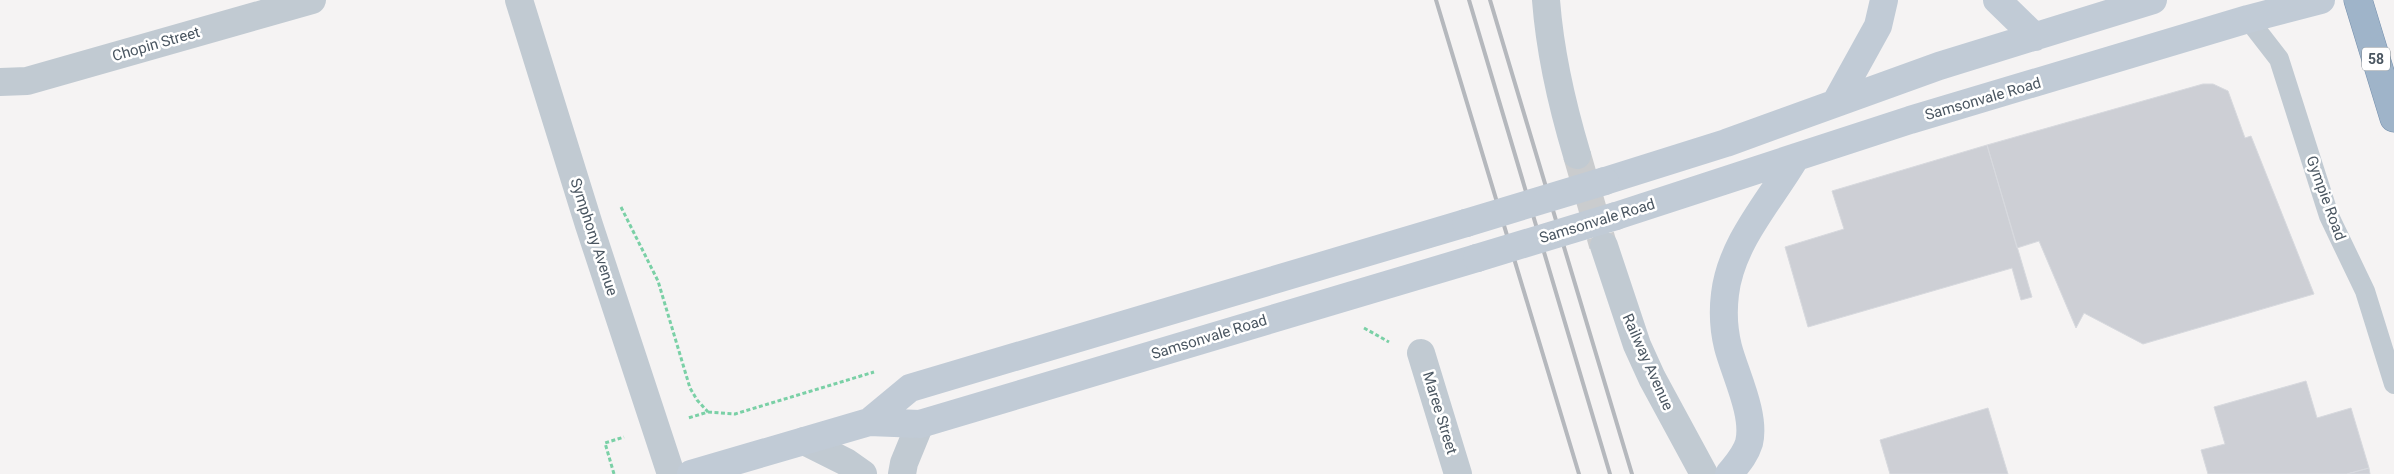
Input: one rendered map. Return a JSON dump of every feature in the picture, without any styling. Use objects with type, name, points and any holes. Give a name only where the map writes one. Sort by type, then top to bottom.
[{"type":"highway","name":"58","points":[[2358,0],[2394,118]]},
{"type":"main road","points":[[1836,102],[1878,26],[1884,0]]},
{"type":"main road","points":[[1997,0],[2035,37]]},
{"type":"main road","name":"Samsonvale Road","points":[[869,422],[910,388],[1606,181],[1726,143],[1939,66],[2153,0]]},
{"type":"main road","name":"Samsonvale Road","points":[[691,474],[869,422],[920,424],[1616,216],[1910,120],[2248,19],[2321,0]]},
{"type":"main road","points":[[1728,474],[1742,459],[1749,442],[1750,426],[1728,345],[1725,294],[1733,264],[1744,238],[1796,157]]},
{"type":"street","name":"Chopin Street","points":[[0,82],[28,81],[312,0]]},
{"type":"street","name":"Symphony Avenue","points":[[519,0],[589,225],[671,474]]},
{"type":"street","points":[[1546,0],[1555,66],[1564,111],[1577,155]]},
{"type":"street","name":"Railway Avenue","points":[[1604,246],[1637,345],[1652,378],[1704,474]]},
{"type":"street","name":"Maree Street","points":[[1409,350],[1458,474]]},
{"type":"street","points":[[902,474],[904,463],[920,424]]},
{"type":"street","points":[[804,441],[846,462],[863,474]]},
{"type":"lane","name":"Gympie Road","points":[[2248,19],[2279,59],[2329,216],[2365,292],[2394,384]]},
{"type":"path","points":[[1360,325],[1409,350]]},
{"type":"building","points":[[2203,84],[2213,84],[2228,91],[2245,138],[2251,136],[2314,294],[2143,344],[2084,313],[2076,328],[2039,241],[2017,248],[1987,145]]},
{"type":"building","points":[[1987,145],[2032,297],[2021,300],[2012,268],[1808,327],[1785,247],[1844,229],[1832,191]]},
{"type":"building","points":[[2306,381],[2317,418],[2351,408],[2369,468],[2347,474],[2208,474],[2201,450],[2225,444],[2214,407]]},
{"type":"building","points":[[1988,408],[2008,474],[1890,474],[1880,440]]},
{"type":"building","points":[[2369,468],[2370,474],[2347,474]]},
{"type":"tunnel","points":[[1577,155],[1603,245]]},
{"type":"railway","points":[[1436,0],[1579,474]]},
{"type":"railway","points":[[1469,0],[1610,474]]},
{"type":"railway","points":[[1490,0],[1632,474]]}]
